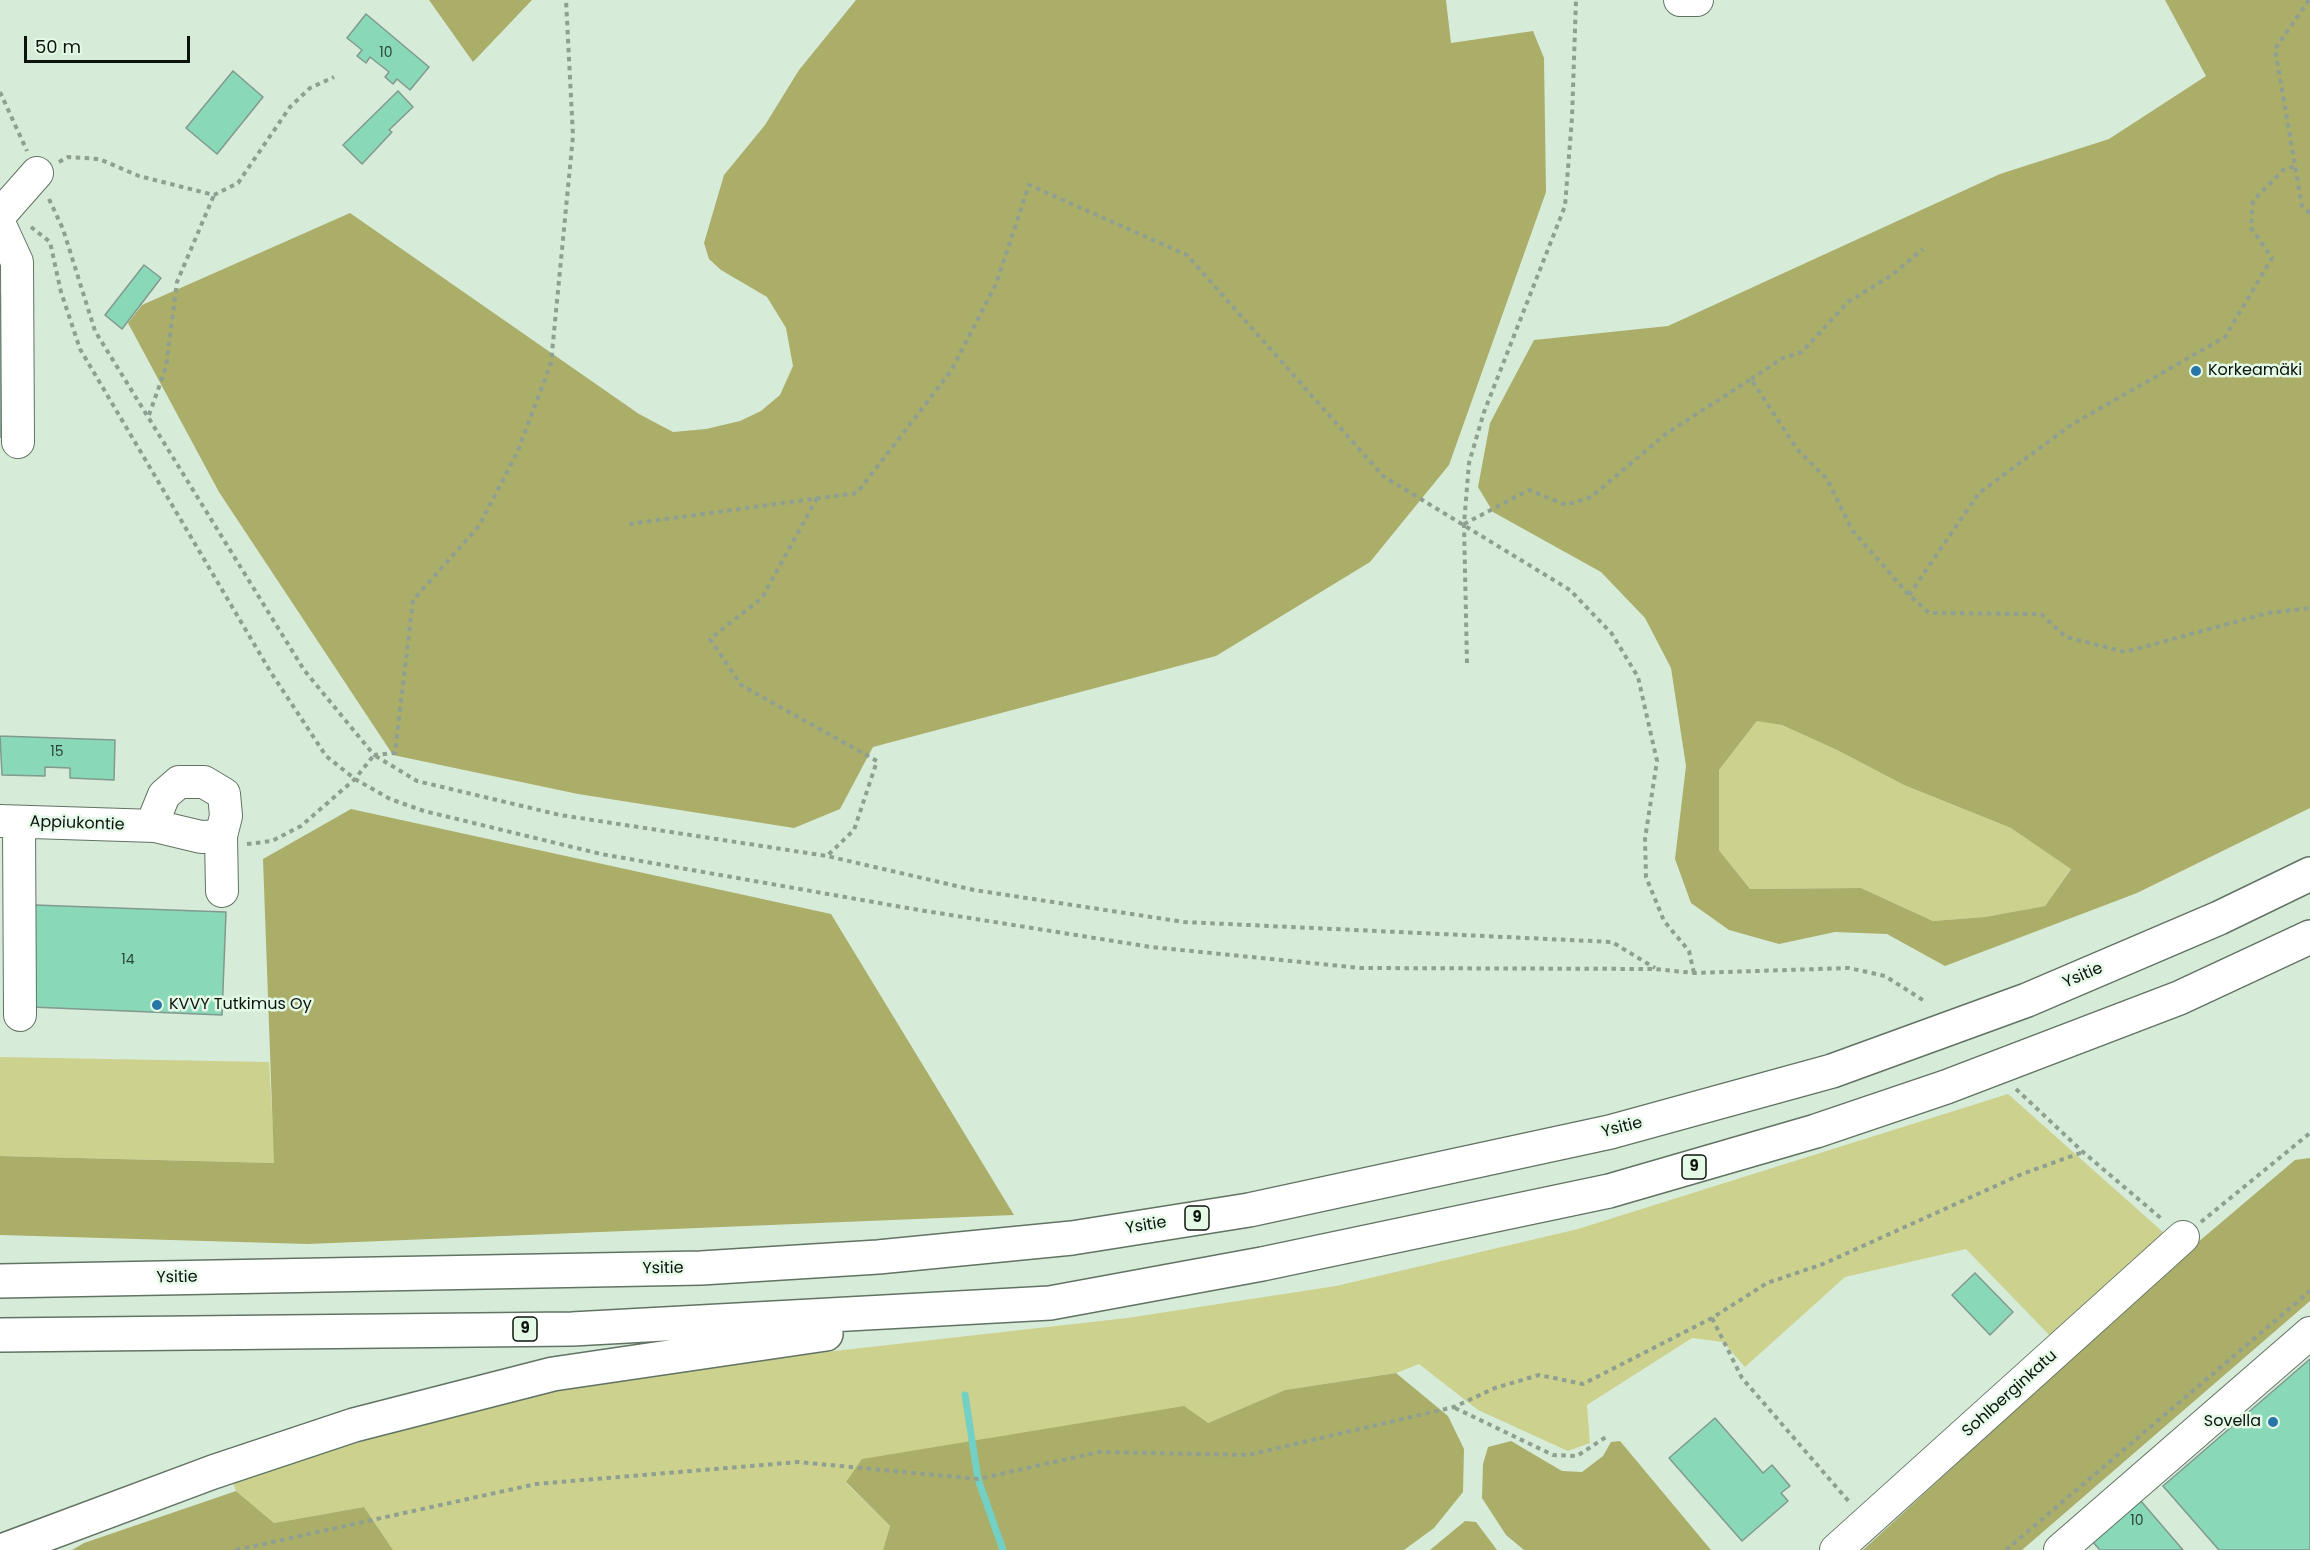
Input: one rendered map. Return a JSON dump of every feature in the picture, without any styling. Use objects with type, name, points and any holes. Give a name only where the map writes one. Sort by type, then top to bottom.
[{"type":"highway","name":"Ysitie","points":[[0,1281],[701,1268],[878,1257],[1072,1238],[1249,1210],[1610,1132],[1832,1071],[2027,1000],[2219,918],[2310,874]]},
{"type":"highway","name":"9","points":[[0,1335],[572,1329],[1050,1303],[1262,1264],[1609,1191],[1816,1131],[1946,1086],[2179,998],[2310,937]]},
{"type":"highway","points":[[4,1550],[213,1472],[354,1425],[554,1374],[1050,1303]]},
{"type":"street","points":[[1680,0],[1697,0]]},
{"type":"street","points":[[18,442],[17,262],[7,222],[37,173]]},
{"type":"street","points":[[155,826],[155,817],[164,795],[179,782],[204,782],[224,794],[231,840],[222,891]]},
{"type":"street","points":[[9,821],[20,1016]]},
{"type":"street","name":"Appiukontie","points":[[9,821],[155,826],[201,837],[231,840]]},
{"type":"street","name":"Sohlberginkatu","points":[[1836,1550],[2183,1237]]},
{"type":"street","points":[[2060,1550],[2310,1333]]},
{"type":"path","points":[[231,840],[272,841],[301,826],[355,778],[374,755],[395,753],[413,600],[479,526],[517,453],[551,363],[573,136],[566,0]]},
{"type":"path","points":[[1467,663],[1464,524],[1469,464],[1484,412],[1565,206],[1572,117],[1576,0]]},
{"type":"path","points":[[2309,0],[2275,49],[2302,206],[2310,213]]},
{"type":"path","points":[[149,416],[166,367],[177,282],[214,195],[238,183],[290,107],[310,88],[334,77]]},
{"type":"path","points":[[0,92],[63,229],[95,331],[304,670],[374,755],[417,781],[560,815],[827,856],[974,890],[1184,922],[1612,942],[1655,969]]},
{"type":"path","points":[[37,173],[68,157],[99,159],[139,176],[214,195]]},
{"type":"path","points":[[1909,595],[1979,493],[2071,425],[2225,337],[2272,258],[2251,228],[2253,201],[2283,170],[2295,166]]},
{"type":"path","points":[[629,524],[857,493],[951,371],[996,284],[1029,185],[1187,255],[1383,476],[1570,590],[1612,634],[1638,676],[1657,761],[1645,839],[1646,878],[1664,921],[1689,951],[1694,973]]},
{"type":"path","points":[[7,222],[32,227],[50,242],[60,292],[80,348],[264,661],[326,756],[355,778],[390,799],[424,811],[602,854],[913,909],[1151,947],[1361,968],[1655,969],[1694,973],[1849,968],[1885,976],[1926,1002]]},
{"type":"path","points":[[1464,524],[1529,490],[1566,505],[1591,497],[1667,433],[1784,358],[1802,352],[1848,302],[1892,276],[1923,249]]},
{"type":"path","points":[[1751,379],[1797,449],[1827,479],[1852,530],[1909,595],[1929,613],[2041,614],[2066,637],[2125,652],[2268,613],[2310,608]]},
{"type":"path","points":[[818,497],[762,597],[710,639],[741,685],[876,761],[854,830],[827,856]]},
{"type":"path","points":[[2015,1088],[2083,1152],[2183,1237],[2309,1136]]},
{"type":"path","points":[[236,1550],[536,1484],[798,1462],[978,1479],[1099,1452],[1248,1455],[1454,1407],[1495,1388],[1539,1375],[1583,1384],[1712,1318],[1767,1282],[1823,1264],[2022,1174],[2083,1152]]},
{"type":"path","points":[[2006,1550],[2310,1291]]},
{"type":"path","points":[[1712,1318],[1742,1378],[1868,1523]]},
{"type":"path","points":[[1454,1407],[1553,1455],[1577,1456],[1609,1435]]},
{"type":"green space","points":[[429,0],[532,0],[473,62]]},
{"type":"green space","points":[[856,0],[1446,0],[1451,43],[1533,31],[1544,58],[1546,192],[1449,465],[1370,562],[1216,656],[873,747],[840,809],[794,828],[578,794],[393,755],[219,492],[128,323],[142,305],[350,213],[639,414],[673,432],[706,429],[740,421],[761,411],[780,395],[793,366],[786,328],[767,297],[721,270],[709,259],[704,243],[724,175],[765,125],[799,70]]},
{"type":"green space","points":[[2165,0],[2310,0],[2310,808],[2137,893],[1945,966],[1887,934],[1835,932],[1779,944],[1729,930],[1691,903],[1675,859],[1686,766],[1671,668],[1645,618],[1601,572],[1493,512],[1478,487],[1490,423],[1534,340],[1668,326],[2000,174],[2109,139],[2206,76]],"holes":[[[1757,721],[1782,725],[1837,750],[1904,785],[2011,828],[2071,869],[2045,906],[1985,917],[1933,921],[1861,888],[1750,889],[1719,850],[1719,770]]]},
{"type":"green space","points":[[1758,720],[1782,725],[1837,750],[1904,785],[2011,828],[2071,868],[2045,906],[1985,917],[1933,921],[1861,888],[1750,889],[1719,850],[1719,770]]},
{"type":"green space","points":[[351,809],[831,914],[1014,1215],[308,1244],[0,1235],[0,1156],[274,1163],[263,859]]},
{"type":"green space","points":[[0,1057],[269,1062],[275,1163],[0,1156]]},
{"type":"green space","points":[[2008,1094],[2164,1233],[2160,1241],[2053,1339],[1966,1249],[1845,1277],[1745,1367],[1723,1342],[1692,1338],[1587,1405],[1590,1443],[1568,1451],[1478,1410],[1419,1364],[1396,1373],[1285,1390],[1208,1423],[846,1483],[890,1526],[883,1550],[393,1550],[364,1507],[274,1523],[236,1491],[232,1480],[491,1403],[631,1374],[1127,1318],[1336,1286],[1578,1229]]},
{"type":"green space","points":[[2310,1158],[2310,1301],[2022,1550],[1863,1550],[2191,1248],[2295,1160]]},
{"type":"green space","points":[[1396,1373],[1448,1416],[1464,1449],[1463,1492],[1434,1528],[1404,1550],[883,1550],[890,1526],[846,1482],[862,1459],[1184,1406],[1208,1423],[1285,1390]]},
{"type":"green space","points":[[1511,1441],[1562,1471],[1582,1472],[1603,1456],[1611,1442],[1620,1441],[1711,1550],[1524,1550],[1506,1535],[1482,1498],[1483,1464],[1488,1447]]},
{"type":"green space","points":[[236,1491],[274,1523],[364,1507],[393,1550],[72,1550],[84,1543]]},
{"type":"green space","points":[[1465,1521],[1476,1522],[1497,1550],[1430,1550]]},
{"type":"building","points":[[366,14],[429,67],[410,90],[397,79],[393,84],[385,77],[389,72],[370,57],[366,63],[357,56],[362,50],[347,38]]},
{"type":"building","points":[[233,71],[263,97],[217,154],[186,128]]},
{"type":"building","points":[[398,91],[413,107],[389,130],[392,132],[362,164],[343,145]]},
{"type":"building","points":[[144,265],[161,278],[122,329],[105,315]]},
{"type":"building","points":[[0,294],[12,294],[6,437],[0,437]]},
{"type":"building","points":[[0,736],[115,740],[114,780],[70,778],[70,768],[45,767],[45,776],[2,775]]},
{"type":"building","points":[[35,905],[226,912],[222,1015],[31,1007]]},
{"type":"building","points":[[1975,1273],[2013,1312],[1990,1335],[1952,1295]]},
{"type":"building","name":"Sovella","points":[[2310,1359],[2310,1550],[2219,1550],[2163,1486]]},
{"type":"building","points":[[1715,1418],[1763,1473],[1772,1465],[1790,1486],[1781,1493],[1788,1501],[1742,1541],[1669,1458]]},
{"type":"building","points":[[2140,1500],[2183,1550],[2100,1550],[2092,1541]]},
{"type":"waterway","points":[[965,1395],[978,1479],[1003,1550]]},
{"type":"place","name":"Korkeamäki","points":[[2196,371]]},
{"type":"place","name":"KVVY Tutkimus Oy","points":[[157,1005]]},
{"type":"place","name":"Sovella","points":[[2273,1422]]}]
